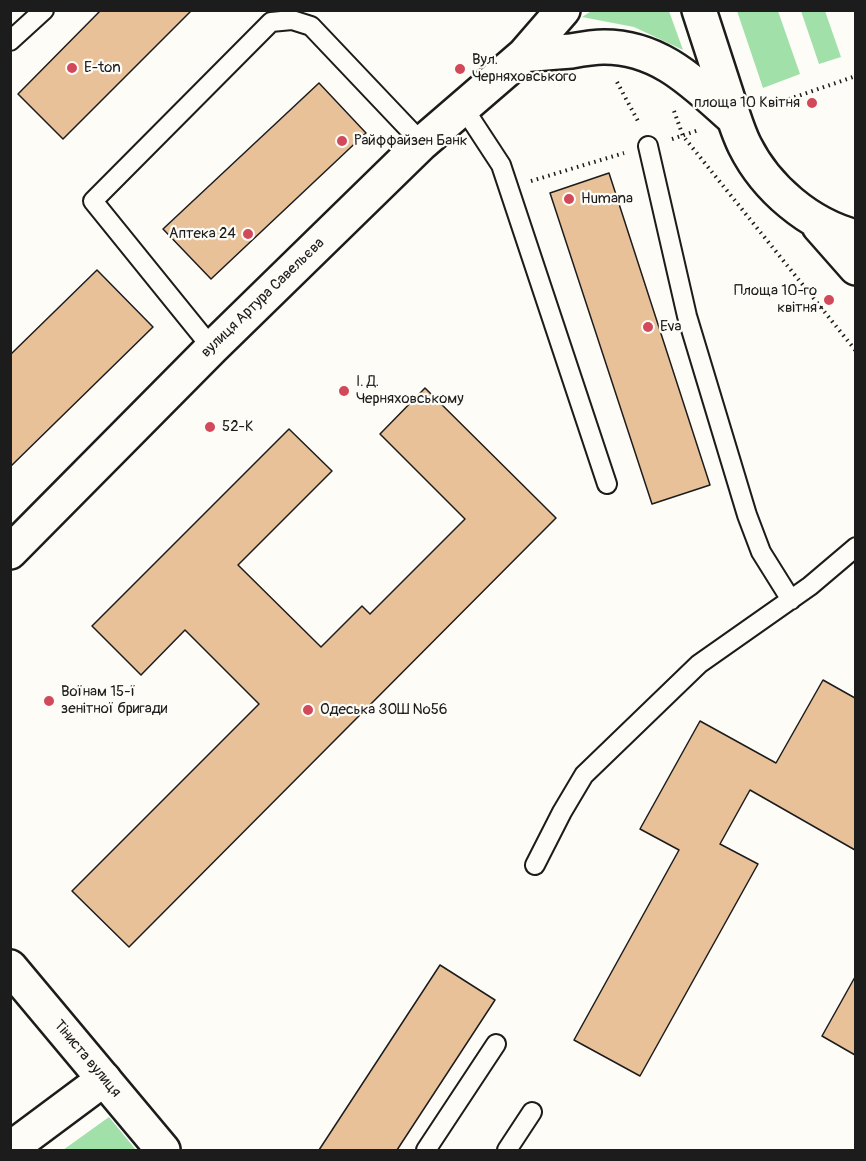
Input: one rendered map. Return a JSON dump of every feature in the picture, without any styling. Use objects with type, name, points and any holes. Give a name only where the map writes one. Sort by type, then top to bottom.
[{"type":"main road","name":"вулиця Артура Савельєва","points":[[10,552],[212,348],[422,143],[524,55],[563,10]]},
{"type":"main road","points":[[699,10],[745,146],[764,175],[787,200],[814,220],[855,237]]},
{"type":"main road","points":[[524,55],[603,47],[629,49],[666,63],[692,80],[734,118]]},
{"type":"main road","points":[[814,220],[855,268]]},
{"type":"main road","name":"Тіниста вулиця","points":[[10,967],[163,1150]]},
{"type":"main road","points":[[10,1149],[104,1079]]},
{"type":"lane","points":[[10,41],[44,10]]},
{"type":"lane","points":[[212,348],[93,201],[271,22],[291,20],[311,26],[422,143]]},
{"type":"lane","points":[[464,107],[501,165],[607,484]]},
{"type":"lane","points":[[648,146],[687,316],[747,515],[761,552],[791,600]]},
{"type":"lane","points":[[535,865],[584,775],[699,664],[810,586],[855,547]]},
{"type":"lane","points":[[426,1150],[496,1044]]},
{"type":"lane","points":[[507,1150],[532,1112]]},
{"type":"path","points":[[683,136],[855,76]]},
{"type":"path","points":[[508,188],[648,146],[616,81]]},
{"type":"path","points":[[672,105],[683,136],[855,351]]},
{"type":"path","points":[[821,308],[829,300]]},
{"type":"green space","points":[[593,10],[669,11],[683,50],[634,27],[582,17]]},
{"type":"green space","points":[[737,11],[778,11],[800,74],[763,88]]},
{"type":"green space","points":[[801,11],[825,11],[841,57],[819,64]]},
{"type":"green space","points":[[109,1117],[136,1150],[63,1150]]},
{"type":"building","points":[[101,10],[192,10],[63,139],[18,94]]},
{"type":"building","points":[[319,83],[366,133],[211,279],[163,229]]},
{"type":"building","points":[[609,173],[710,485],[652,504],[550,193]]},
{"type":"building","points":[[97,270],[153,327],[10,467],[10,355]]},
{"type":"building","points":[[425,388],[556,518],[129,947],[72,891],[259,704],[185,630],[141,675],[92,626],[289,429],[332,471],[238,565],[321,647],[362,606],[370,614],[465,519],[380,434]]},
{"type":"building","points":[[823,680],[855,698],[855,850],[750,790],[720,844],[758,864],[640,1076],[574,1040],[679,850],[640,829],[700,721],[776,763]]},
{"type":"building","points":[[440,965],[495,1000],[397,1150],[319,1150]]},
{"type":"building","points":[[855,977],[855,1055],[822,1036]]},
{"type":"place","name":"E-ton","points":[[72,68]]},
{"type":"place","name":"Вул. Черняховського","points":[[460,69]]},
{"type":"place","name":"площа 10 Квітня","points":[[812,103]]},
{"type":"place","name":"Райффайзен Банк","points":[[342,141]]},
{"type":"place","name":"Humana","points":[[569,199]]},
{"type":"place","name":"Аптека 24","points":[[248,234]]},
{"type":"place","name":"Площа 10-го квітня","points":[[829,300]]},
{"type":"place","name":"Eva","points":[[648,327]]},
{"type":"place","name":"І. Д. Черняховському","points":[[344,391]]},
{"type":"place","name":"52-К","points":[[210,427]]},
{"type":"place","name":"Воїнам 15-ї зенітної бригади","points":[[49,701]]},
{"type":"place","name":"Одеська ЗОШ №56","points":[[308,710]]}]
